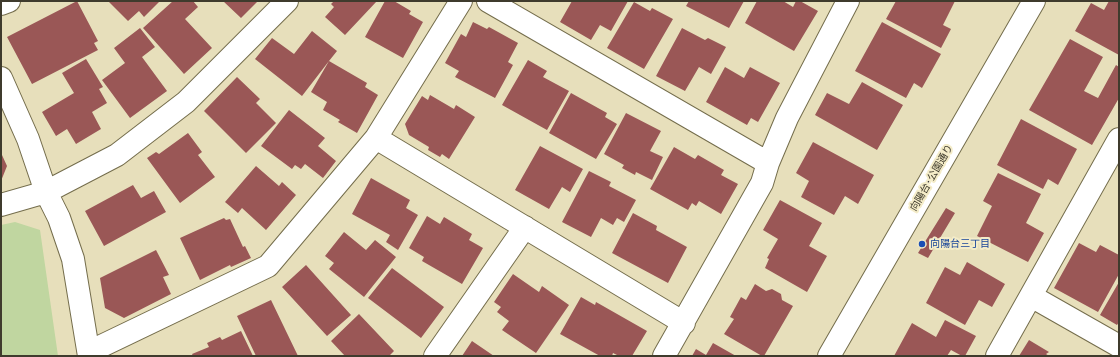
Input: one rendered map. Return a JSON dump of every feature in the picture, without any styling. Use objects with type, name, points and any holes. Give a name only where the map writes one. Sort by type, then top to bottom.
[{"type":"street","points":[[1,4],[9,1]]},
{"type":"street","points":[[1,205],[46,192],[117,155],[186,102],[287,1]]},
{"type":"street","points":[[1,78],[28,139],[46,192],[59,218],[73,259],[89,354],[268,266],[376,138],[461,1]]},
{"type":"street","points":[[488,1],[768,163]]},
{"type":"street","points":[[664,356],[762,183],[768,163],[787,118],[847,1]]},
{"type":"street","name":"向陽台･公園通り","points":[[829,356],[1034,1]]},
{"type":"street","points":[[376,138],[684,323]]},
{"type":"street","points":[[997,356],[1119,139]]},
{"type":"street","points":[[435,356],[525,227]]},
{"type":"street","points":[[1031,296],[1119,346]]},
{"type":"green space","points":[[15,222],[40,230],[58,356],[1,356],[1,225]]},
{"type":"building","points":[[77,1],[98,41],[94,43],[98,50],[32,84],[7,37]]},
{"type":"building","points":[[108,1],[160,1],[144,17],[139,11],[128,21]]},
{"type":"building","points":[[173,1],[193,1],[198,7],[185,19],[212,48],[184,74],[143,28]]},
{"type":"building","points":[[223,1],[258,1],[241,18]]},
{"type":"building","points":[[334,1],[377,1],[345,35],[325,17],[334,7],[331,4]]},
{"type":"building","points":[[385,1],[394,1],[411,11],[409,14],[423,22],[403,58],[365,37]]},
{"type":"building","points":[[572,1],[628,1],[611,31],[600,25],[591,40],[560,22]]},
{"type":"building","points":[[689,1],[744,1],[729,28],[686,6]]},
{"type":"building","points":[[757,1],[783,1],[793,7],[796,1],[800,1],[818,11],[794,51],[745,23]]},
{"type":"building","points":[[896,1],[955,1],[943,25],[951,29],[941,48],[886,19]]},
{"type":"building","points":[[1109,1],[1119,1],[1119,55],[1075,31],[1091,3],[1104,10]]},
{"type":"building","points":[[634,2],[650,11],[652,8],[673,19],[644,69],[607,48]]},
{"type":"building","points":[[473,22],[487,29],[489,27],[518,43],[508,62],[513,65],[495,98],[455,77],[459,71],[445,63],[461,34],[466,37]]},
{"type":"building","points":[[882,22],[941,54],[922,88],[914,83],[906,98],[855,71]]},
{"type":"building","points":[[140,28],[155,47],[142,57],[167,91],[130,118],[102,80],[125,63],[114,48]]},
{"type":"building","points":[[682,28],[705,40],[708,38],[726,47],[711,74],[699,67],[685,91],[656,76]]},
{"type":"building","points":[[312,31],[337,51],[302,96],[255,59],[272,38],[294,54]]},
{"type":"building","points":[[1070,39],[1103,57],[1084,91],[1098,98],[1116,65],[1119,67],[1119,98],[1092,145],[1029,110]]},
{"type":"building","points":[[86,59],[103,87],[99,89],[107,103],[92,112],[101,129],[76,144],[67,129],[56,136],[42,112],[74,93],[62,73]]},
{"type":"building","points":[[528,60],[547,71],[543,77],[569,91],[547,130],[502,105]]},
{"type":"building","points":[[329,61],[367,83],[365,87],[378,95],[357,133],[338,122],[340,120],[323,110],[327,102],[311,92]]},
{"type":"building","points":[[725,67],[744,78],[750,67],[780,83],[758,122],[751,118],[747,125],[706,102]]},
{"type":"building","points":[[237,77],[260,99],[256,103],[276,123],[246,153],[204,111]]},
{"type":"building","points":[[862,82],[903,105],[877,150],[815,115],[827,93],[849,104]]},
{"type":"building","points":[[571,93],[607,113],[605,117],[617,124],[596,159],[549,133]]},
{"type":"building","points":[[430,95],[454,109],[456,105],[475,117],[449,159],[442,154],[440,157],[428,150],[429,147],[409,135],[405,124],[422,96],[428,100]]},
{"type":"building","points":[[289,110],[325,138],[318,146],[336,161],[323,178],[305,164],[301,169],[295,165],[292,169],[261,146]]},
{"type":"building","points":[[626,113],[661,131],[650,151],[663,157],[652,180],[636,172],[635,175],[622,168],[624,165],[604,154]]},
{"type":"building","points":[[1021,119],[1077,149],[1058,185],[1048,179],[1043,189],[997,165]]},
{"type":"building","points":[[188,133],[202,152],[198,155],[215,177],[180,203],[147,158],[156,152],[159,154]]},
{"type":"building","points":[[813,142],[874,175],[858,204],[845,196],[834,215],[801,197],[809,181],[796,173]]},
{"type":"building","points":[[540,146],[583,169],[570,192],[562,187],[549,209],[515,190]]},
{"type":"building","points":[[674,147],[695,159],[698,155],[724,170],[721,175],[738,184],[721,214],[699,201],[696,206],[692,203],[688,210],[650,189]]},
{"type":"building","points":[[2,155],[7,166],[1,181],[1,156]]},
{"type":"building","points":[[256,166],[279,186],[282,182],[296,195],[266,230],[242,208],[238,213],[225,202]]},
{"type":"building","points":[[589,171],[611,182],[609,186],[636,200],[624,222],[617,218],[613,225],[601,218],[591,237],[562,222]]},
{"type":"building","points":[[998,173],[1041,194],[1026,223],[1044,233],[1028,262],[977,236],[992,206],[983,201]]},
{"type":"building","points":[[371,178],[410,200],[406,208],[418,215],[398,250],[386,242],[390,235],[352,214]]},
{"type":"building","points":[[133,185],[141,198],[154,191],[166,212],[104,246],[85,211]]},
{"type":"building","points":[[780,200],[822,223],[809,246],[827,256],[807,292],[765,268],[769,259],[767,258],[778,239],[763,230]]},
{"type":"building","points":[[946,208],[955,213],[928,258],[918,253]]},
{"type":"building","points":[[633,213],[657,226],[656,230],[687,247],[668,283],[612,253]]},
{"type":"building","points":[[427,216],[440,224],[444,217],[472,234],[469,240],[483,248],[462,284],[422,261],[424,257],[409,248]]},
{"type":"building","points":[[224,218],[226,220],[230,219],[243,247],[245,246],[251,258],[231,267],[230,265],[200,280],[180,238]]},
{"type":"building","points":[[344,232],[366,250],[375,240],[396,257],[364,297],[329,269],[334,263],[325,256]]},
{"type":"building","points":[[1079,243],[1096,252],[1100,245],[1119,255],[1119,274],[1098,312],[1054,288]]},
{"type":"building","points":[[156,250],[169,275],[163,277],[171,294],[124,318],[105,308],[100,278]]},
{"type":"building","points":[[967,262],[1005,284],[992,307],[979,300],[965,325],[926,303],[945,267],[960,275]]},
{"type":"building","points":[[306,265],[351,315],[327,336],[282,287]]},
{"type":"building","points":[[392,268],[444,307],[421,338],[368,298]]},
{"type":"building","points":[[513,274],[539,292],[542,286],[569,305],[536,353],[502,330],[509,321],[497,312],[501,307],[494,302]]},
{"type":"building","points":[[1119,282],[1119,322],[1117,325],[1100,315]]},
{"type":"building","points":[[755,284],[766,291],[772,289],[781,294],[782,300],[793,306],[764,356],[724,334],[734,319],[730,317],[741,297],[746,300]]},
{"type":"building","points":[[581,297],[595,305],[596,302],[647,331],[632,356],[619,356],[613,353],[612,356],[600,356],[560,334]]},
{"type":"building","points":[[271,300],[298,356],[256,356],[237,316]]},
{"type":"building","points":[[359,314],[394,351],[389,356],[345,356],[331,341]]},
{"type":"building","points":[[945,320],[976,336],[965,356],[951,350],[947,356],[894,356],[912,323],[936,337]]},
{"type":"building","points":[[241,331],[253,356],[193,356],[192,354],[209,347],[207,343],[220,337],[222,340]]},
{"type":"building","points":[[1029,340],[1049,352],[1046,354],[1049,356],[1019,356]]},
{"type":"building","points":[[472,341],[494,356],[462,356]]},
{"type":"building","points":[[713,343],[736,356],[692,356],[696,349],[706,355]]},
{"type":"place","name":"向陽台三丁目","points":[[922,244]]}]
